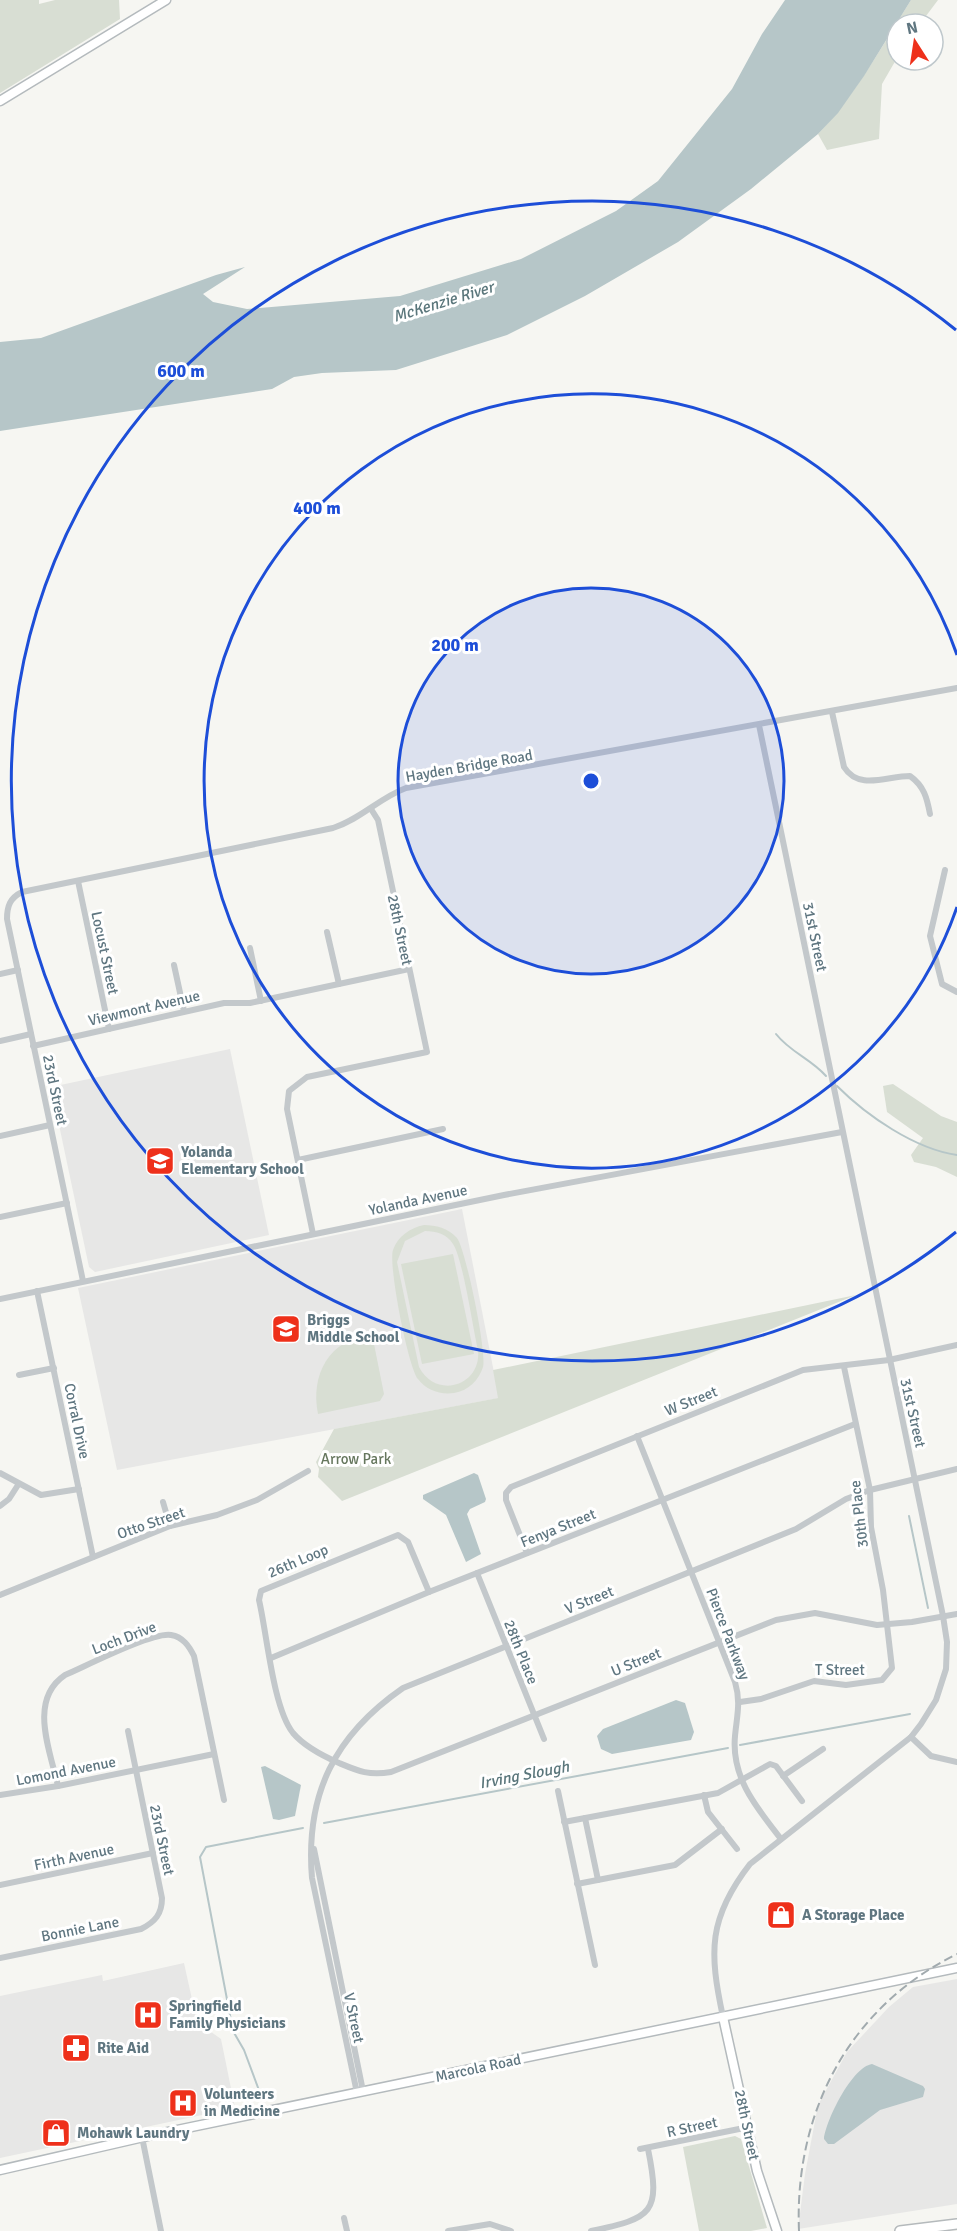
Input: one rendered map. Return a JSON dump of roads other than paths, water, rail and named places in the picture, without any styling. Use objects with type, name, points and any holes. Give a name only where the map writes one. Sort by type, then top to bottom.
[{"type":"highway","points":[[900,2231],[957,2224]]},
{"type":"main road","points":[[0,101],[166,0]]},
{"type":"main road","name":"Marcola Road","points":[[0,2170],[142,2137],[957,1968]]},
{"type":"main road","name":"28th Street","points":[[723,2017],[762,2188],[777,2231]]},
{"type":"street","name":"Hayden Bridge Road","points":[[9,903],[14,896],[22,892],[333,828],[350,823],[391,794],[406,788],[957,688]]},
{"type":"street","points":[[832,711],[844,767],[848,775],[857,780],[867,781],[910,776],[920,782],[930,814]]},
{"type":"street","name":"31st Street","points":[[723,2017],[713,1962],[719,1916],[729,1890],[750,1864],[911,1737],[932,1709],[946,1669],[947,1642],[759,725]]},
{"type":"street","name":"28th Street","points":[[298,1160],[287,1109],[289,1091],[307,1077],[427,1052],[378,820],[371,809]]},
{"type":"street","points":[[945,870],[930,936],[942,984],[956,992]]},
{"type":"street","name":"Locust Street","points":[[78,881],[109,1029]]},
{"type":"street","points":[[0,901],[9,903]]},
{"type":"street","name":"23rd Street","points":[[9,903],[7,919],[83,1281]]},
{"type":"street","points":[[327,932],[339,984]]},
{"type":"street","points":[[249,948],[261,1001]]},
{"type":"street","points":[[174,965],[184,1011]]},
{"type":"street","name":"Viewmont Avenue","points":[[33,1046],[184,1011],[224,1003],[261,1001],[409,969]]},
{"type":"street","points":[[0,974],[18,970]]},
{"type":"street","points":[[0,1041],[31,1034]]},
{"type":"street","points":[[0,1136],[50,1125]]},
{"type":"street","points":[[313,1234],[298,1160],[443,1130]]},
{"type":"street","name":"Yolanda Avenue","points":[[0,1299],[504,1195],[842,1131]]},
{"type":"street","points":[[0,1217],[66,1203]]},
{"type":"street","name":"Corral Drive","points":[[37,1291],[93,1557]]},
{"type":"street","name":"W Street","points":[[527,1553],[509,1512],[505,1497],[507,1491],[802,1370],[844,1367],[889,1360],[957,1345]]},
{"type":"street","name":"30th Place","points":[[844,1367],[870,1490],[871,1527],[888,1624]]},
{"type":"street","points":[[20,1374],[54,1368]]},
{"type":"street","name":"Fenya Street","points":[[271,1658],[429,1592],[855,1424]]},
{"type":"street","name":"Pierce Parkway","points":[[637,1436],[720,1642],[740,1702],[735,1751],[741,1782],[752,1802],[780,1839]]},
{"type":"street","name":"V Street","points":[[360,2092],[312,1878],[312,1842],[315,1811],[333,1760],[362,1720],[403,1688],[796,1529],[846,1499],[870,1490],[957,1469]]},
{"type":"street","name":"Otto Street","points":[[0,1595],[170,1526],[217,1515],[257,1500],[308,1471]]},
{"type":"street","points":[[0,1473],[18,1485],[41,1495],[79,1490]]},
{"type":"street","points":[[0,1506],[9,1499],[18,1485]]},
{"type":"street","points":[[163,1502],[170,1526]]},
{"type":"street","name":"26th Loop","points":[[333,1760],[305,1744],[288,1725],[281,1707],[271,1658],[259,1597],[261,1591],[398,1535],[408,1542],[429,1592]]},
{"type":"street","name":"28th Place","points":[[477,1573],[544,1739]]},
{"type":"street","name":"U Street","points":[[333,1760],[358,1773],[377,1775],[391,1772],[776,1620],[808,1614],[835,1615],[877,1625],[957,1614]]},
{"type":"street","name":"T Street","points":[[740,1702],[761,1699],[814,1680],[846,1685],[882,1680],[892,1668],[888,1624]]},
{"type":"street","name":"Loch Drive","points":[[58,1786],[44,1718],[47,1694],[54,1682],[65,1675],[162,1635],[180,1638],[195,1656],[224,1800]]},
{"type":"street","name":"Lomond Avenue","points":[[128,1731],[136,1770]]},
{"type":"street","points":[[911,1737],[931,1756],[946,1762],[957,1762]]},
{"type":"street","points":[[783,1776],[823,1749]]},
{"type":"street","name":"Lomond Avenue","points":[[0,1795],[58,1786],[214,1754]]},
{"type":"street","points":[[564,1822],[718,1793],[770,1764],[776,1766],[802,1801]]},
{"type":"street","name":"23rd Street","points":[[136,1770],[162,1898],[160,1914]]},
{"type":"street","points":[[558,1791],[595,1965]]},
{"type":"street","points":[[704,1795],[708,1812],[737,1849]]},
{"type":"street","points":[[585,1818],[598,1880]]},
{"type":"street","points":[[577,1884],[675,1865],[722,1829]]},
{"type":"street","name":"Firth Avenue","points":[[0,1885],[153,1853]]},
{"type":"street","name":"Bonnie Lane","points":[[0,1958],[141,1929],[160,1914]]},
{"type":"street","name":"R Street","points":[[640,2149],[749,2127]]},
{"type":"street","points":[[142,2137],[162,2231]]},
{"type":"street","points":[[591,2231],[634,2220],[650,2208],[655,2188],[648,2149]]},
{"type":"street","points":[[345,2218],[347,2231]]},
{"type":"street","points":[[448,2231],[490,2224],[511,2231]]},
{"type":"water","name":"McKenzie River","points":[[785,0],[911,0],[904,12],[885,12],[885,42],[838,113],[818,134],[751,189],[678,242],[585,296],[507,335],[396,370],[322,373],[294,377],[272,389],[0,431],[0,342],[41,338],[216,275],[245,267],[203,294],[213,302],[247,309],[400,296],[521,259],[616,211],[658,181],[732,89],[762,34]]},
{"type":"water","points":[[474,1473],[478,1475],[486,1499],[485,1502],[470,1509],[467,1514],[481,1554],[466,1562],[446,1515],[423,1499],[423,1495]]},
{"type":"water","points":[[676,1700],[685,1703],[694,1732],[691,1740],[612,1754],[601,1749],[597,1736],[603,1729]]},
{"type":"water","points":[[265,1766],[301,1785],[295,1816],[279,1820],[273,1819],[261,1767]]},
{"type":"water","points":[[872,2064],[923,2086],[925,2089],[923,2097],[880,2110],[834,2144],[828,2144],[824,2139],[826,2130],[841,2096],[856,2074]]},
{"type":"waterway","points":[[776,1034],[826,1076]]},
{"type":"waterway","points":[[837,1086],[862,1109],[892,1130],[925,1146],[957,1155]]},
{"type":"waterway","points":[[909,1516],[928,1608]]},
{"type":"waterway","name":"Irving Slough","points":[[740,1745],[910,1714]]},
{"type":"waterway","name":"Irving Slough","points":[[324,1823],[728,1748]]},
{"type":"waterway","points":[[263,2101],[244,2050],[233,2031],[200,1857],[206,1847],[303,1828]]},
{"type":"railway","points":[[799,2231],[800,2187],[806,2145],[818,2105],[836,2068],[858,2034],[886,2003],[919,1976],[957,1954]]},
{"type":"place","name":"Yolanda Elementary School","points":[[160,1161]]},
{"type":"place","name":"Briggs Middle School","points":[[286,1329]]},
{"type":"place","name":"A Storage Place","points":[[781,1915]]},
{"type":"place","name":"Springfield Family Physicians","points":[[148,2015]]},
{"type":"place","name":"Rite Aid","points":[[76,2048]]},
{"type":"place","name":"Volunteers in Medicine","points":[[183,2103]]},
{"type":"place","name":"Mohawk Laundry","points":[[56,2133]]},
{"type":"park label","name":"Arrow Park","points":[[356,1459]]}]
